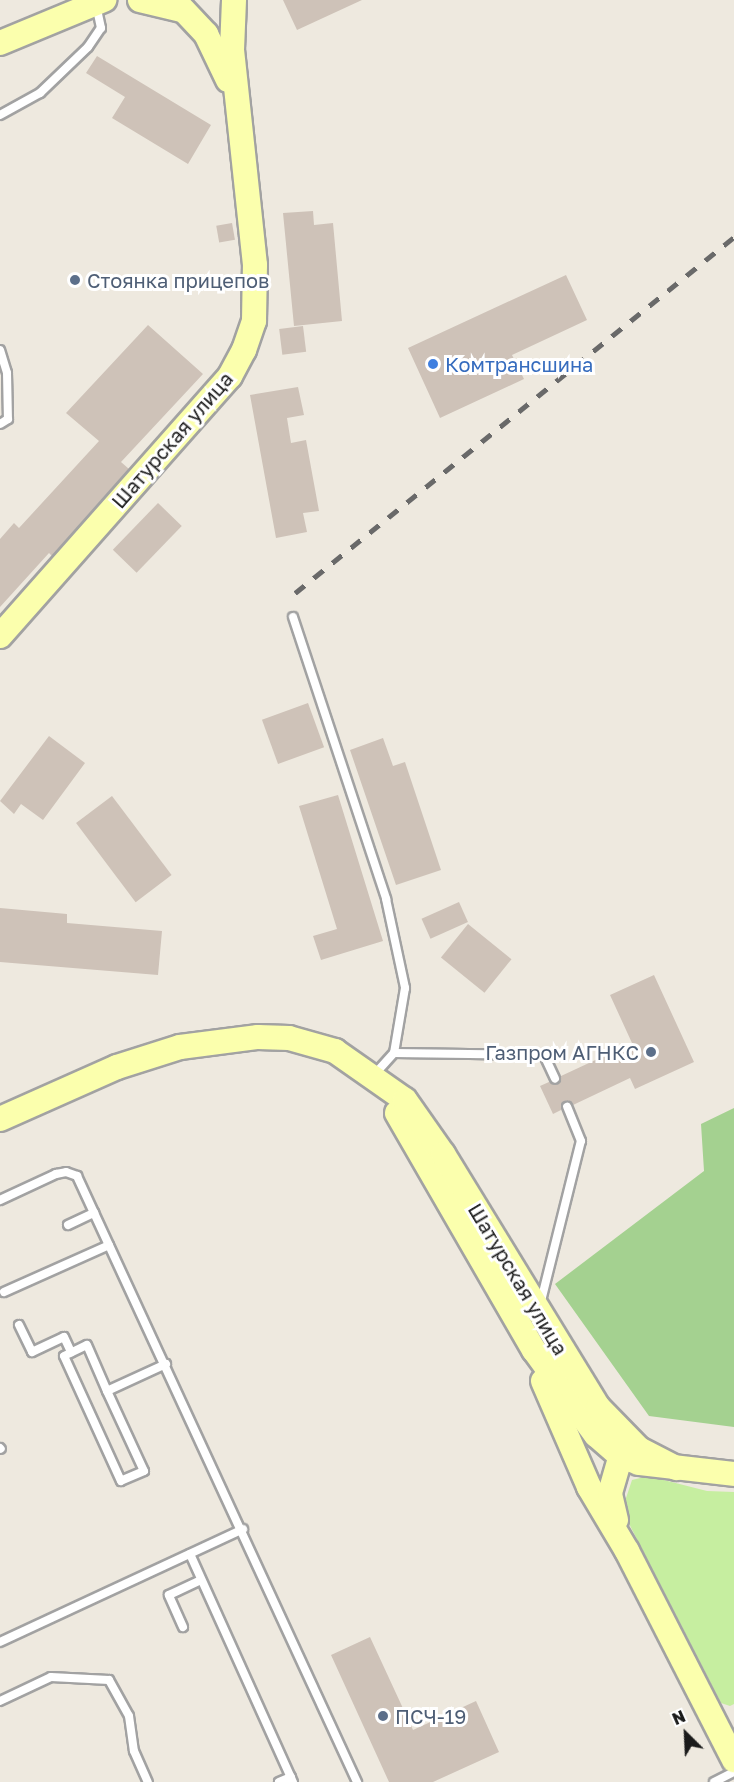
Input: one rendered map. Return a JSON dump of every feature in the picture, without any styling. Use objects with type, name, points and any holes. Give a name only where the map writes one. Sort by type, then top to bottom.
[{"type":"main road","points":[[0,43],[100,2],[134,0]]},
{"type":"main road","points":[[140,0],[214,17],[234,0]]},
{"type":"main road","points":[[234,0],[232,51],[236,99]]},
{"type":"main road","points":[[181,8],[216,52],[236,99]]},
{"type":"main road","name":"Шатурская улица","points":[[0,636],[230,376],[244,350],[254,321],[255,265],[236,99]]},
{"type":"main road","name":"Шатурская улица","points":[[0,1119],[117,1066],[216,1040],[258,1037],[312,1043],[354,1061],[405,1100],[437,1145],[538,1314],[623,1447],[676,1468],[734,1474]]},
{"type":"main road","name":"Шатурская улица","points":[[373,1076],[534,1350]]},
{"type":"main road","points":[[534,1350],[579,1416],[623,1447],[610,1493],[627,1551]]},
{"type":"main road","points":[[534,1350],[589,1486],[724,1717],[734,1760]]},
{"type":"lane","points":[[0,115],[40,93],[88,47],[101,28],[100,2]]},
{"type":"lane","points":[[0,350],[8,373],[8,419],[0,424]]},
{"type":"lane","points":[[293,617],[386,899],[405,988],[394,1053],[373,1076]]},
{"type":"lane","points":[[394,1053],[544,1055],[555,1079]]},
{"type":"lane","points":[[538,1314],[581,1141],[567,1107]]},
{"type":"lane","points":[[0,1200],[66,1172],[77,1176],[243,1529],[357,1782]]},
{"type":"lane","points":[[68,1225],[94,1213]]},
{"type":"lane","points":[[4,1292],[109,1245]]},
{"type":"lane","points":[[19,1324],[32,1352],[64,1337],[71,1352]]},
{"type":"lane","points":[[87,1345],[107,1391],[144,1471],[121,1481],[64,1356],[87,1345]]},
{"type":"lane","points":[[107,1391],[166,1364]]},
{"type":"lane","points":[[0,1642],[243,1529]]},
{"type":"lane","points":[[190,1554],[292,1779],[279,1782]]},
{"type":"lane","points":[[183,1627],[169,1595],[201,1580]]},
{"type":"lane","points":[[0,1701],[51,1677],[109,1680],[129,1716],[134,1751],[148,1782]]},
{"type":"lane","points":[[714,1782],[734,1772]]},
{"type":"green space","points":[[734,1108],[734,1427],[649,1416],[555,1284],[704,1171],[701,1124]]},
{"type":"green space","points":[[648,1476],[707,1491],[734,1492],[734,1704],[730,1706],[721,1703],[622,1510],[632,1480]]},
{"type":"building","points":[[283,0],[362,0],[297,30]]},
{"type":"building","points":[[97,56],[211,125],[188,164],[112,118],[125,97],[86,73]]},
{"type":"building","points":[[313,211],[314,225],[333,223],[342,321],[294,326],[283,213]]},
{"type":"building","points":[[232,223],[235,240],[219,243],[216,226]]},
{"type":"building","points":[[566,275],[587,320],[512,355],[524,379],[440,418],[408,348]]},
{"type":"building","points":[[148,325],[203,374],[121,462],[129,469],[52,556],[49,553],[0,607],[0,539],[14,523],[19,528],[99,441],[66,413]]},
{"type":"building","points":[[303,326],[306,352],[282,355],[279,329]]},
{"type":"building","points":[[298,387],[304,415],[287,418],[291,443],[306,440],[319,511],[303,513],[307,532],[276,538],[250,395]]},
{"type":"building","points":[[158,503],[182,526],[137,573],[113,550]]},
{"type":"building","points":[[308,703],[324,747],[278,764],[262,720]]},
{"type":"building","points":[[49,736],[85,763],[43,820],[21,804],[14,814],[0,801]]},
{"type":"building","points":[[383,738],[393,766],[405,762],[441,870],[396,885],[350,750]]},
{"type":"building","points":[[338,795],[383,941],[321,960],[313,936],[337,929],[299,806]]},
{"type":"building","points":[[112,796],[172,875],[136,902],[76,823]]},
{"type":"building","points":[[459,902],[468,922],[430,939],[422,919]]},
{"type":"building","points":[[0,908],[67,914],[67,923],[162,931],[158,975],[0,962]]},
{"type":"building","points":[[468,924],[512,959],[484,993],[441,957]]},
{"type":"building","name":"Газпром АГНКС","points":[[654,975],[694,1062],[635,1089],[630,1078],[573,1105],[565,1101],[561,1110],[553,1114],[540,1086],[549,1082],[558,1084],[561,1076],[632,1043],[610,995]]},
{"type":"building","name":"ПСЧ-19","points":[[370,1637],[413,1730],[476,1701],[499,1752],[433,1782],[389,1782],[331,1655]]},
{"type":"railway","points":[[295,593],[734,237]]},
{"type":"place","name":"Стоянка прицепов","points":[[75,280]]},
{"type":"place","name":"Комтрансшина","points":[[433,364]]},
{"type":"place","name":"Газпром АГНКС","points":[[651,1052]]},
{"type":"place","name":"ПСЧ-19","points":[[383,1716]]}]
